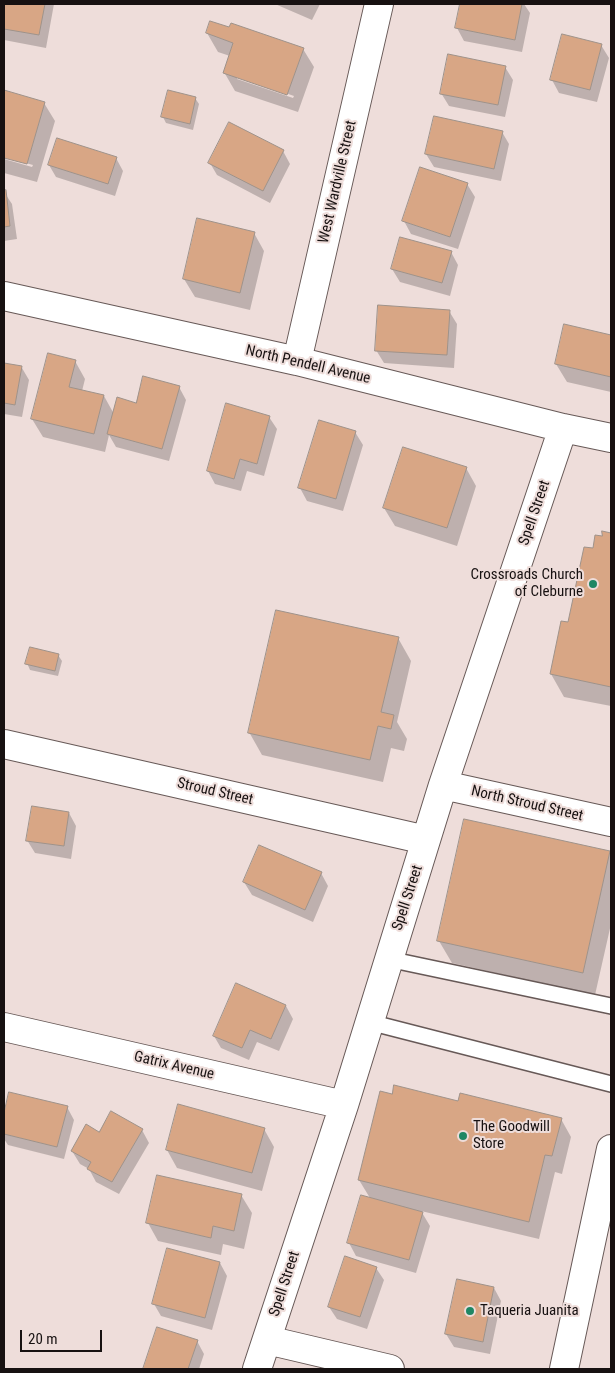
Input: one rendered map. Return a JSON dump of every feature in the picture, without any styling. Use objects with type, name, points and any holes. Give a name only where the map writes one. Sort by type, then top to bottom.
[{"type":"street","name":"West Wardville Street","points":[[297,361],[379,4]]},
{"type":"street","name":"North Pendell Avenue","points":[[4,296],[297,361],[563,428],[611,438]]},
{"type":"street","name":"Spell Street","points":[[257,1369],[344,1104],[443,785],[563,428]]},
{"type":"street","name":"Stroud Street","points":[[4,744],[426,840]]},
{"type":"street","name":"North Stroud Street","points":[[443,785],[611,822]]},
{"type":"street","name":"Gatrix Avenue","points":[[4,1027],[344,1104]]},
{"type":"street","points":[[564,1369],[611,1149]]},
{"type":"street","points":[[267,1340],[390,1369]]},
{"type":"lane","points":[[388,959],[611,1006]]},
{"type":"lane","points":[[369,1022],[611,1084]]},
{"type":"building","points":[[4,4],[45,4],[39,35],[4,29]]},
{"type":"building","points":[[460,4],[522,4],[515,40],[455,28]]},
{"type":"building","points":[[210,21],[229,27],[231,23],[304,48],[287,95],[223,73],[233,43],[206,33]]},
{"type":"building","points":[[562,34],[602,44],[590,90],[550,80]]},
{"type":"building","points":[[448,54],[506,66],[498,105],[440,94]]},
{"type":"building","points":[[4,90],[45,102],[27,164],[4,158]]},
{"type":"building","points":[[168,90],[196,97],[190,124],[161,117]]},
{"type":"building","points":[[434,116],[503,131],[494,169],[425,154]]},
{"type":"building","points":[[229,122],[284,150],[263,191],[208,163]]},
{"type":"building","points":[[57,138],[117,157],[108,184],[48,165]]},
{"type":"building","points":[[420,167],[468,183],[450,237],[402,221]]},
{"type":"building","points":[[6,190],[10,226],[4,227],[4,191]]},
{"type":"building","points":[[197,218],[255,232],[240,293],[183,279]]},
{"type":"building","points":[[400,237],[452,251],[442,283],[391,269]]},
{"type":"building","points":[[378,305],[450,310],[447,355],[375,351]]},
{"type":"building","points":[[564,324],[611,335],[611,377],[555,364]]},
{"type":"building","points":[[48,353],[76,360],[69,387],[104,395],[94,434],[31,419]]},
{"type":"building","points":[[4,363],[22,366],[15,405],[4,403]]},
{"type":"building","points":[[143,376],[180,386],[162,449],[107,434],[117,397],[136,403]]},
{"type":"building","points":[[226,403],[270,416],[257,464],[240,459],[234,479],[207,471]]},
{"type":"building","points":[[319,420],[356,431],[336,499],[298,488]]},
{"type":"building","points":[[403,447],[467,467],[447,528],[383,508]]},
{"type":"building","name":"Crossroads Church of Cleburne","points":[[602,531],[611,533],[611,687],[550,674],[561,621],[568,622],[584,547],[593,548],[595,535],[602,536]]},
{"type":"building","points":[[276,610],[399,637],[381,712],[394,715],[391,729],[378,726],[370,760],[248,733]]},
{"type":"building","points":[[30,647],[59,654],[55,671],[25,664]]},
{"type":"building","points":[[32,806],[69,812],[64,846],[26,841]]},
{"type":"building","points":[[464,819],[610,851],[583,973],[437,941]]},
{"type":"building","points":[[259,845],[322,872],[305,910],[243,882]]},
{"type":"building","points":[[236,983],[286,1005],[271,1039],[250,1030],[242,1048],[213,1036]]},
{"type":"building","name":"The Goodwill Store","points":[[394,1085],[458,1101],[460,1093],[562,1118],[552,1156],[545,1155],[529,1222],[358,1180],[380,1091],[392,1094]]},
{"type":"building","points":[[9,1092],[68,1106],[57,1147],[4,1134],[4,1113]]},
{"type":"building","points":[[178,1104],[265,1128],[252,1173],[166,1150]]},
{"type":"building","points":[[111,1111],[143,1129],[112,1182],[87,1169],[91,1162],[71,1151],[86,1124],[99,1132]]},
{"type":"building","points":[[157,1175],[242,1194],[234,1231],[213,1226],[211,1238],[146,1223]]},
{"type":"building","points":[[361,1195],[423,1212],[409,1260],[347,1243]]},
{"type":"building","points":[[167,1248],[220,1262],[205,1318],[152,1304]]},
{"type":"building","points":[[345,1256],[377,1267],[360,1317],[328,1307]]},
{"type":"building","name":"Taqueria Juanita","points":[[457,1279],[494,1287],[483,1342],[445,1334]]},
{"type":"building","points":[[157,1327],[198,1340],[188,1369],[143,1369]]},
{"type":"place","name":"Crossroads Church of Cleburne","points":[[593,584]]},
{"type":"place","name":"The Goodwill Store","points":[[463,1136]]},
{"type":"place","name":"Taqueria Juanita","points":[[470,1311]]}]
